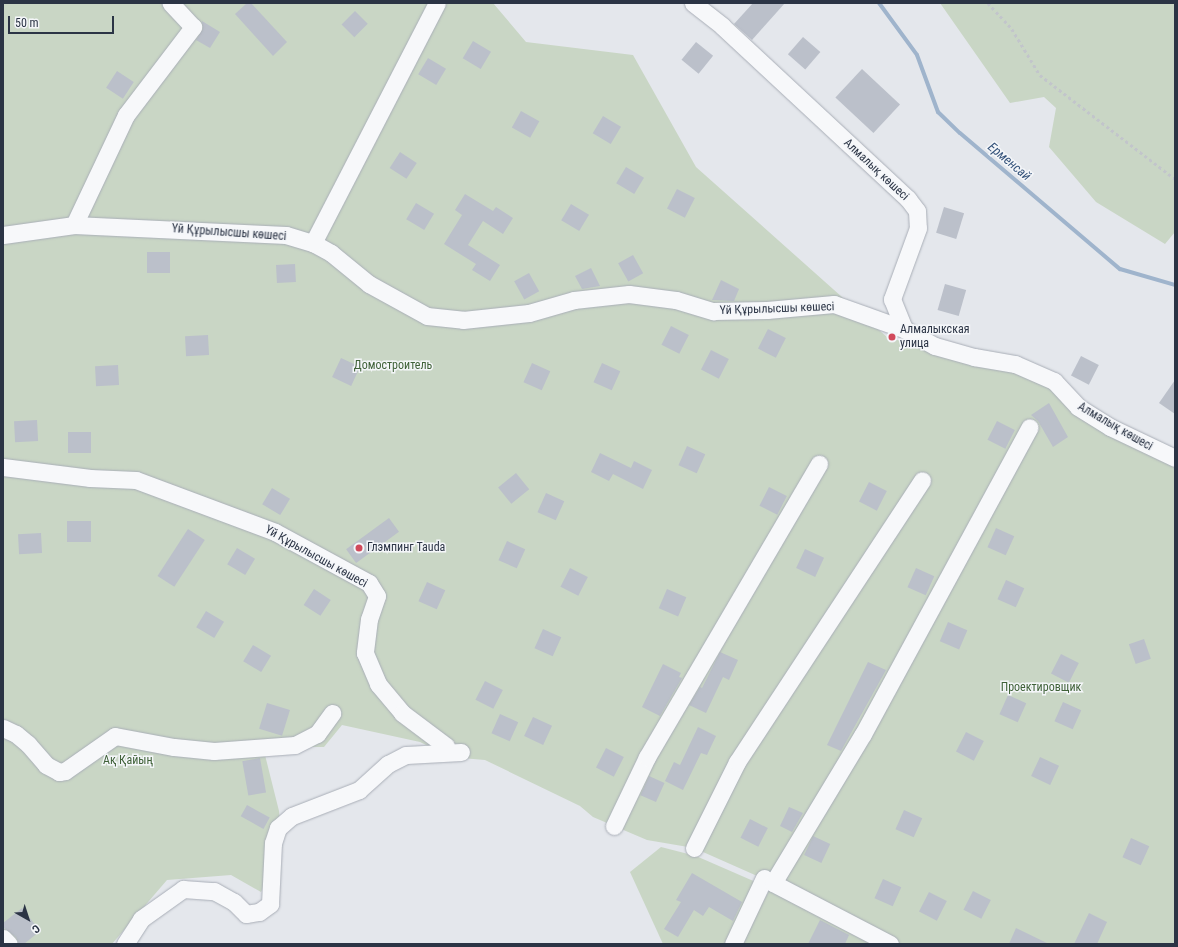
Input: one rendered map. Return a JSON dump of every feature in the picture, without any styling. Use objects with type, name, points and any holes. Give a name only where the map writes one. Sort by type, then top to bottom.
[{"type":"street","points":[[74,225],[126,116],[192,27],[172,3]]},
{"type":"street","points":[[313,243],[437,3]]},
{"type":"street","name":"Алмалық көшесі","points":[[693,3],[722,26],[908,199],[917,211],[918,228],[892,299],[904,329],[935,346],[974,357],[1015,364],[1054,381],[1078,407],[1155,450],[1175,458]]},
{"type":"street","name":"Үй Құрылысшы көшесі","points":[[3,235],[74,225],[286,235],[313,243],[331,253],[368,284],[427,316],[463,320],[529,313],[574,300],[629,294],[676,300],[713,311],[767,310],[834,304],[904,329]]},
{"type":"street","points":[[733,944],[768,880],[863,734],[1030,427]]},
{"type":"street","points":[[614,826],[647,757],[819,464]]},
{"type":"street","name":"Үй Құрылысшы көшесі","points":[[3,467],[90,478],[136,480],[275,532],[369,583],[377,596],[369,619],[365,653],[378,684],[402,713],[453,749],[406,755],[388,764],[359,790],[292,816],[278,828],[273,843],[270,904],[259,912],[246,914],[234,902],[214,891],[183,889],[141,919],[126,944]]},
{"type":"street","points":[[694,848],[737,762],[922,480]]},
{"type":"street","points":[[3,728],[16,734],[28,744],[46,765],[59,772],[70,768],[115,736],[166,746],[214,751],[295,745],[317,734],[332,713]]},
{"type":"street","points":[[768,880],[890,944]]},
{"type":"street","points":[[3,938],[10,944]]},
{"type":"path","points":[[988,3],[1012,29],[1040,75],[1175,179]]},
{"type":"green space","name":"Домостроитель","points":[[3,3],[493,3],[526,42],[633,55],[696,167],[888,338],[1015,364],[1078,407],[1175,458],[1175,944],[741,944],[773,883],[694,848],[647,840],[593,817],[580,806],[485,760],[450,757],[420,742],[342,725],[324,747],[263,747],[279,811],[282,848],[261,892],[231,875],[167,880],[112,944],[3,944]]},
{"type":"green space","points":[[940,3],[1175,3],[1175,232],[1165,244],[1096,202],[1049,147],[1056,108],[1044,97],[1010,103]]},
{"type":"green space","points":[[661,847],[696,856],[758,883],[729,944],[663,944],[630,872]]},
{"type":"building","points":[[247,3],[251,3],[287,42],[273,56],[235,14]]},
{"type":"building","points":[[753,3],[785,3],[752,40],[734,24]]},
{"type":"building","points":[[355,11],[368,24],[354,37],[342,24]]},
{"type":"building","points":[[202,21],[220,32],[210,48],[196,40],[203,29]]},
{"type":"building","points":[[803,37],[820,52],[805,69],[788,54]]},
{"type":"building","points":[[473,41],[491,52],[481,69],[463,58]]},
{"type":"building","points":[[696,42],[713,56],[699,74],[682,60]]},
{"type":"building","points":[[428,58],[446,69],[436,85],[418,74]]},
{"type":"building","points":[[862,69],[900,104],[873,133],[835,98]]},
{"type":"building","points":[[117,71],[134,82],[123,99],[106,88]]},
{"type":"building","points":[[521,111],[539,121],[530,138],[512,128]]},
{"type":"building","points":[[603,116],[621,127],[611,144],[593,133]]},
{"type":"building","points":[[400,152],[417,163],[406,179],[390,168]]},
{"type":"building","points":[[626,167],[644,178],[634,194],[616,183]]},
{"type":"building","points":[[677,189],[695,198],[685,218],[667,209]]},
{"type":"building","points":[[465,194],[493,211],[496,207],[513,218],[503,234],[483,221],[468,245],[500,265],[490,281],[472,270],[476,264],[444,244],[462,215],[455,210]]},
{"type":"building","points":[[416,203],[434,214],[424,230],[406,219]]},
{"type":"building","points":[[571,204],[589,215],[579,231],[561,220]]},
{"type":"building","points":[[944,207],[964,213],[956,239],[936,233]]},
{"type":"building","points":[[147,252],[170,252],[170,273],[147,273]]},
{"type":"building","points":[[633,255],[643,273],[628,282],[618,263]]},
{"type":"building","points":[[295,264],[296,282],[277,283],[276,265]]},
{"type":"building","points":[[591,268],[600,286],[582,289],[575,276]]},
{"type":"building","points":[[529,273],[539,291],[524,300],[514,281]]},
{"type":"building","points":[[721,280],[739,289],[734,301],[712,300]]},
{"type":"building","points":[[945,284],[966,290],[959,316],[938,310]]},
{"type":"building","points":[[671,326],[689,335],[679,354],[661,345]]},
{"type":"building","points":[[768,329],[786,338],[776,358],[758,349]]},
{"type":"building","points":[[208,335],[209,355],[186,356],[185,336]]},
{"type":"building","points":[[711,350],[729,359],[719,379],[701,370]]},
{"type":"building","points":[[1081,356],[1099,365],[1089,385],[1071,376]]},
{"type":"building","points":[[341,358],[360,367],[351,386],[332,377]]},
{"type":"building","points":[[532,363],[550,371],[542,390],[523,382]]},
{"type":"building","points":[[602,363],[620,371],[612,390],[593,382]]},
{"type":"building","points":[[118,365],[119,385],[96,386],[95,366]]},
{"type":"building","points":[[1175,380],[1175,414],[1159,403]]},
{"type":"building","points":[[1049,403],[1068,437],[1053,447],[1038,421],[1031,415]]},
{"type":"building","points":[[37,420],[38,441],[15,442],[14,421]]},
{"type":"building","points":[[997,421],[1015,430],[1005,449],[987,440]]},
{"type":"building","points":[[68,432],[91,432],[91,453],[68,453]]},
{"type":"building","points":[[687,446],[705,454],[697,473],[678,465]]},
{"type":"building","points":[[600,453],[631,468],[634,461],[652,470],[643,489],[613,474],[609,481],[591,472]]},
{"type":"building","points":[[516,473],[529,489],[511,504],[498,487]]},
{"type":"building","points":[[869,482],[887,491],[877,511],[859,502]]},
{"type":"building","points":[[769,487],[787,496],[777,515],[759,506]]},
{"type":"building","points":[[272,488],[290,499],[280,515],[262,504]]},
{"type":"building","points":[[546,493],[564,501],[556,520],[537,512]]},
{"type":"building","points":[[389,518],[399,532],[356,563],[346,549]]},
{"type":"building","points":[[67,521],[91,521],[91,542],[67,542]]},
{"type":"building","points":[[996,528],[1014,536],[1006,555],[987,547]]},
{"type":"building","points":[[188,529],[205,540],[174,587],[158,576]]},
{"type":"building","points":[[41,533],[42,553],[19,554],[18,534]]},
{"type":"building","points":[[507,541],[525,549],[517,568],[498,560]]},
{"type":"building","points":[[237,548],[255,559],[245,575],[227,564]]},
{"type":"building","points":[[805,549],[824,558],[815,577],[796,568]]},
{"type":"building","points":[[570,568],[588,577],[578,596],[560,587]]},
{"type":"building","points":[[916,568],[934,576],[926,595],[907,587]]},
{"type":"building","points":[[1006,580],[1024,588],[1016,607],[997,599]]},
{"type":"building","points":[[427,582],[445,590],[437,609],[418,601]]},
{"type":"building","points":[[314,589],[331,600],[320,616],[304,605]]},
{"type":"building","points":[[667,589],[686,597],[678,617],[659,608]]},
{"type":"building","points":[[206,611],[224,622],[214,638],[196,627]]},
{"type":"building","points":[[948,622],[967,630],[959,650],[940,641]]},
{"type":"building","points":[[543,629],[561,637],[553,656],[534,648]]},
{"type":"building","points":[[1144,639],[1151,659],[1136,664],[1129,644]]},
{"type":"building","points":[[253,645],[271,656],[261,672],[243,661]]},
{"type":"building","points":[[720,652],[738,660],[729,680],[723,677],[706,713],[689,705],[700,687],[702,688]]},
{"type":"building","points":[[1061,654],[1079,663],[1069,683],[1051,674]]},
{"type":"building","points":[[868,662],[886,670],[841,751],[827,745]]},
{"type":"building","points":[[663,664],[681,673],[679,677],[682,678],[660,716],[642,707]]},
{"type":"building","points":[[485,681],[503,690],[493,709],[475,700]]},
{"type":"building","points":[[1008,695],[1026,703],[1018,722],[999,714]]},
{"type":"building","points":[[1063,702],[1081,710],[1073,729],[1054,721]]},
{"type":"building","points":[[267,703],[290,710],[282,736],[259,729]]},
{"type":"building","points":[[500,714],[518,722],[510,741],[491,733]]},
{"type":"building","points":[[533,717],[552,726],[543,745],[524,736]]},
{"type":"building","points":[[698,727],[716,736],[707,755],[701,753],[683,790],[665,781],[674,762],[680,765]]},
{"type":"building","points":[[966,732],[984,741],[974,761],[956,752]]},
{"type":"building","points":[[606,748],[624,757],[614,777],[596,768]]},
{"type":"building","points":[[1040,757],[1059,766],[1050,785],[1031,776]]},
{"type":"building","points":[[260,758],[266,792],[248,796],[242,761]]},
{"type":"building","points":[[649,776],[665,783],[656,802],[640,795]]},
{"type":"building","points":[[247,805],[270,818],[263,829],[241,816]]},
{"type":"building","points":[[789,807],[803,813],[792,832],[780,826]]},
{"type":"building","points":[[904,810],[922,818],[914,837],[895,829]]},
{"type":"building","points":[[750,819],[768,828],[758,847],[740,838]]},
{"type":"building","points":[[813,836],[830,844],[821,863],[804,855]]},
{"type":"building","points":[[1131,838],[1149,846],[1141,865],[1122,857]]},
{"type":"building","points":[[692,873],[742,902],[733,921],[709,907],[703,916],[694,910],[678,937],[664,929],[681,902],[676,900]]},
{"type":"building","points":[[883,879],[901,887],[893,906],[874,898]]},
{"type":"building","points":[[973,891],[991,900],[981,919],[963,910]]},
{"type":"building","points":[[929,892],[947,901],[937,921],[919,912]]},
{"type":"building","points":[[22,908],[40,931],[24,944],[19,944],[16,937],[3,927],[3,923]]},
{"type":"building","points":[[1089,913],[1107,922],[1097,944],[1074,944]]},
{"type":"building","points":[[820,920],[849,935],[845,944],[808,944]]},
{"type":"building","points":[[1016,928],[1049,944],[1009,944]]},
{"type":"waterway","name":"Ерменсай","points":[[879,3],[917,55],[938,112],[960,133],[1120,269],[1175,285]]},
{"type":"place","name":"Алмалыкская улица","points":[[892,337]]},
{"type":"place","name":"Глэмпинг Tauda","points":[[359,548]]},
{"type":"park label","name":"Проектировщик","points":[[1041,688]]},
{"type":"park label","name":"Ақ Қайың","points":[[128,761]]}]
